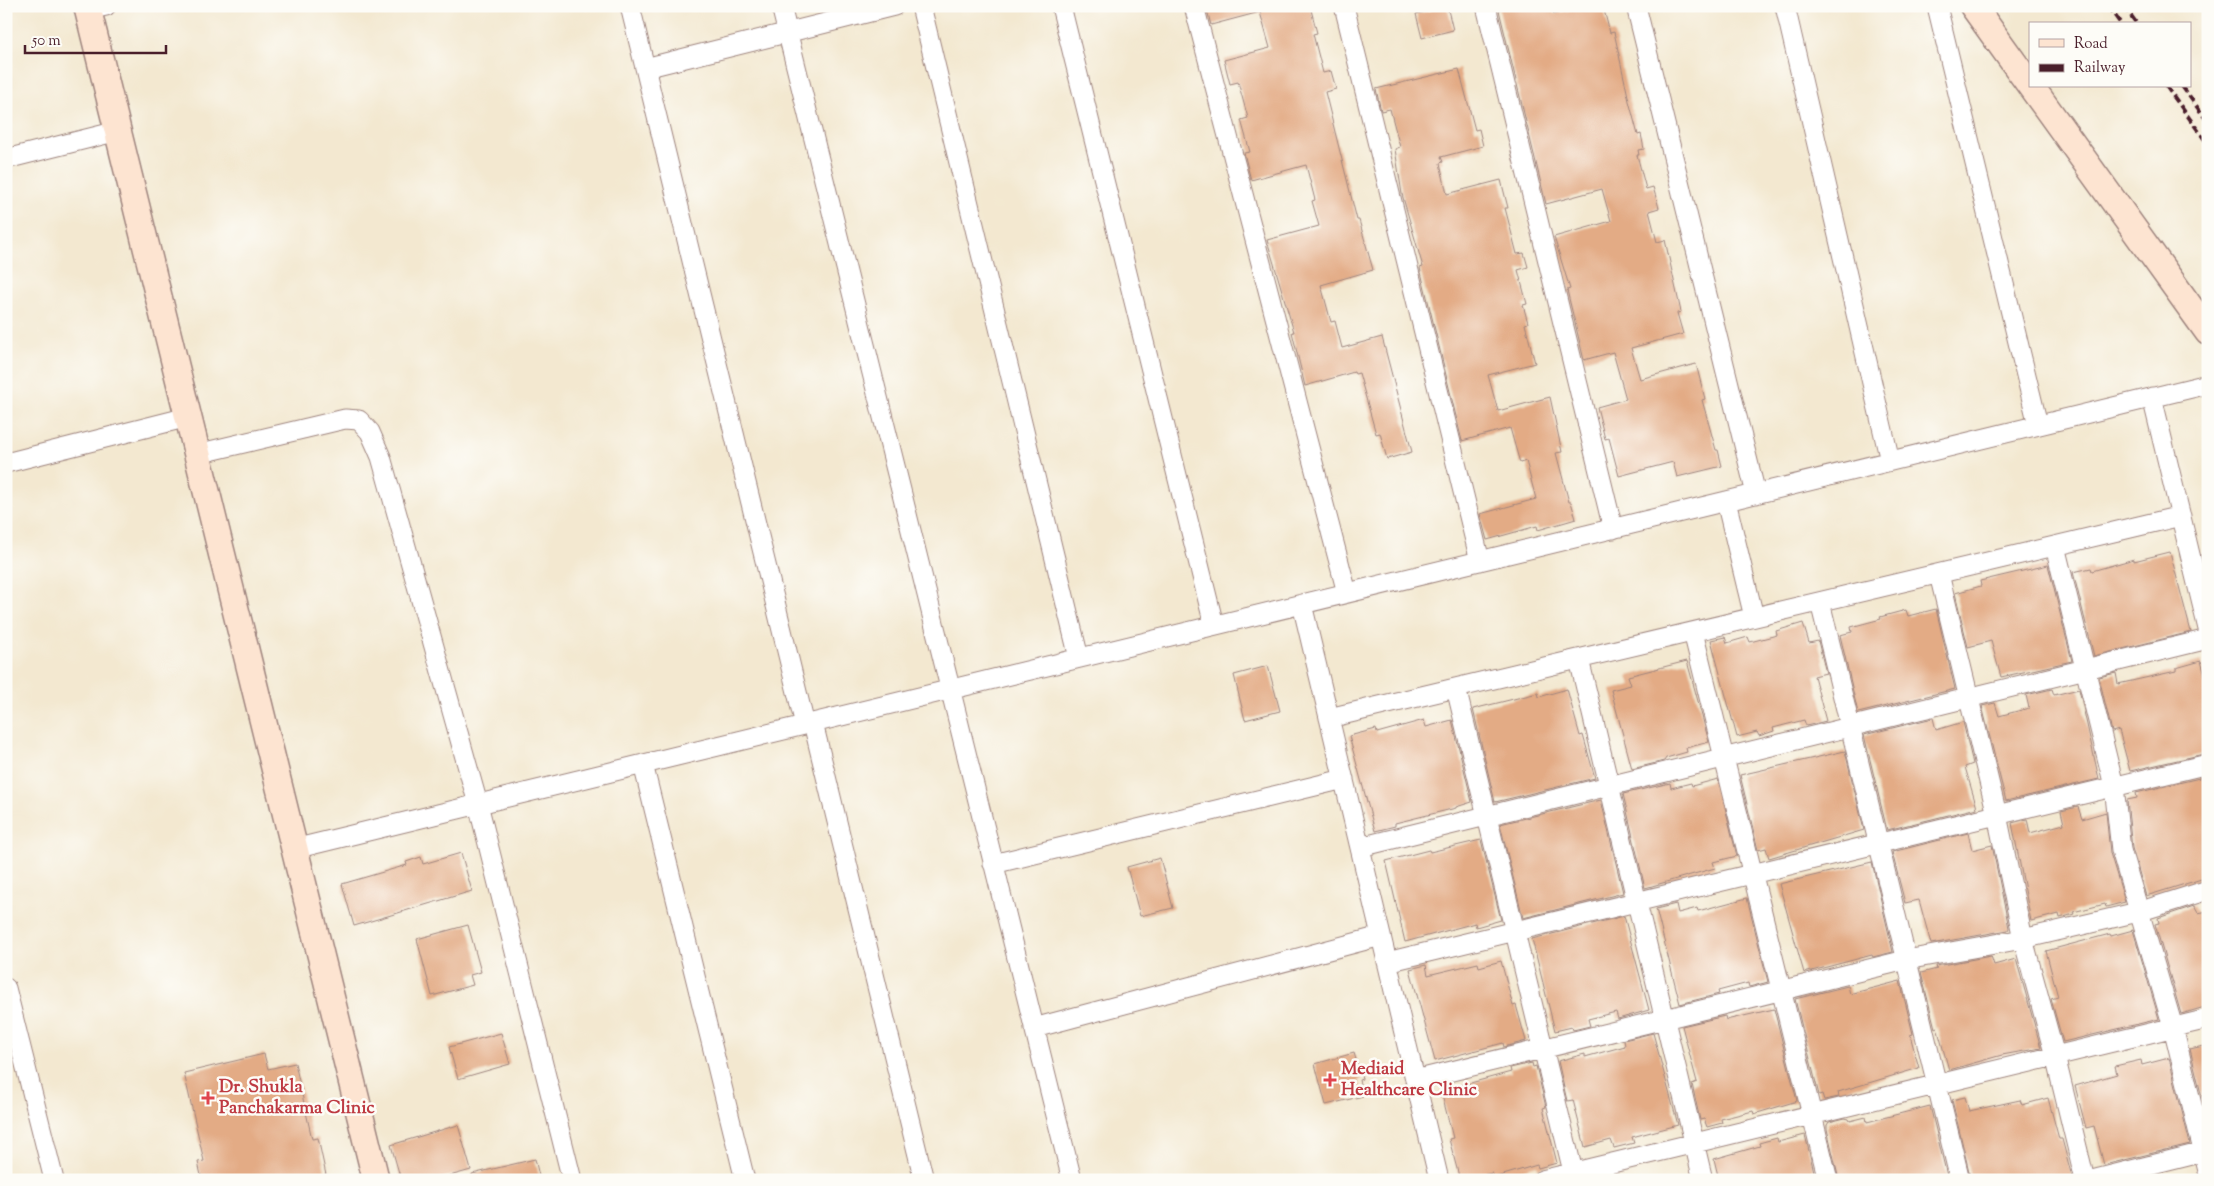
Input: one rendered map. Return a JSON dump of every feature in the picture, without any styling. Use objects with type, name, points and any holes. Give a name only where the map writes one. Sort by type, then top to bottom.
[{"type":"street","points":[[630,6],[924,1180]]},
{"type":"street","points":[[781,6],[1072,1180]]},
{"type":"street","points":[[645,68],[894,6]]},
{"type":"street","points":[[920,6],[1079,658]]},
{"type":"street","points":[[1061,6],[1214,625]]},
{"type":"street","points":[[1194,6],[1347,593]]},
{"type":"street","points":[[1344,6],[1480,561]]},
{"type":"street","points":[[1486,6],[1613,528]]},
{"type":"street","points":[[1636,6],[1756,494]]},
{"type":"street","points":[[1785,6],[1890,461]]},
{"type":"street","points":[[1937,6],[2038,425]]},
{"type":"street","points":[[1972,6],[2029,85]]},
{"type":"street","points":[[94,8],[118,131],[376,1180]]},
{"type":"street","points":[[2031,88],[2208,332]]},
{"type":"street","points":[[6,158],[118,131]]},
{"type":"street","points":[[294,849],[2208,384]]},
{"type":"street","points":[[2152,398],[2208,629]]},
{"type":"street","points":[[6,463],[188,417]]},
{"type":"street","points":[[197,454],[345,419],[359,420],[370,432],[381,457],[478,804],[572,1180]]},
{"type":"street","points":[[1726,501],[1754,618]]},
{"type":"street","points":[[1329,718],[2180,516]]},
{"type":"street","points":[[2055,546],[2114,786],[2121,850],[2173,1027],[2205,1151],[2208,1171]]},
{"type":"street","points":[[1939,574],[1997,815],[2023,939],[2055,1056],[2085,1180]]},
{"type":"street","points":[[1820,602],[1960,1180]]},
{"type":"street","points":[[1302,604],[1439,1180]]},
{"type":"street","points":[[1693,632],[1828,1180]]},
{"type":"street","points":[[1360,847],[2208,640]]},
{"type":"street","points":[[1579,659],[1703,1180]]},
{"type":"street","points":[[1456,688],[1574,1176]]},
{"type":"street","points":[[643,764],[745,1180]]},
{"type":"street","points":[[1387,962],[2208,764]]},
{"type":"street","points":[[993,864],[1344,779]]},
{"type":"street","points":[[1415,1080],[1906,960],[2023,939],[2138,912],[2208,890]]},
{"type":"street","points":[[1034,1028],[1382,936]]},
{"type":"street","points":[[6,988],[54,1180]]},
{"type":"street","points":[[1542,1180],[1574,1176],[1694,1143],[2208,1019]]},
{"type":"street","points":[[2092,1180],[2205,1151]]},
{"type":"building","points":[[1206,6],[1310,6],[1317,33],[1313,34],[1323,73],[1331,71],[1336,89],[1325,92],[1357,220],[1359,220],[1373,270],[1321,285],[1331,322],[1335,321],[1342,348],[1382,337],[1412,452],[1387,459],[1380,433],[1376,434],[1359,373],[1355,374],[1354,372],[1305,386],[1292,332],[1294,332],[1267,240],[1319,226],[1312,201],[1315,200],[1306,165],[1251,180],[1244,153],[1250,152],[1241,120],[1248,118],[1238,82],[1230,84],[1224,60],[1270,48],[1260,12],[1211,25]]},
{"type":"building","points":[[1447,6],[1453,30],[1422,38],[1416,14]]},
{"type":"building","points":[[1498,6],[1553,6],[1554,14],[1583,6],[1603,6],[1610,33],[1614,32],[1638,135],[1641,134],[1644,149],[1638,150],[1639,155],[1637,155],[1646,189],[1653,187],[1659,208],[1649,211],[1657,242],[1665,240],[1681,312],[1677,313],[1683,334],[1631,348],[1640,379],[1696,364],[1705,399],[1702,400],[1722,466],[1677,477],[1673,462],[1619,476],[1609,438],[1605,439],[1597,407],[1626,399],[1613,352],[1584,360],[1567,290],[1570,289],[1554,237],[1611,221],[1602,189],[1546,204]]},
{"type":"building","points":[[1459,69],[1475,130],[1479,129],[1483,146],[1441,157],[1443,162],[1440,163],[1447,194],[1501,180],[1508,208],[1505,208],[1517,254],[1524,253],[1528,267],[1518,270],[1527,304],[1523,305],[1528,323],[1525,324],[1535,363],[1488,375],[1498,411],[1550,397],[1562,452],[1556,453],[1569,502],[1571,502],[1576,519],[1538,530],[1537,526],[1487,540],[1480,514],[1536,499],[1526,461],[1520,463],[1510,428],[1462,441],[1420,268],[1423,267],[1402,194],[1395,149],[1400,147],[1390,109],[1381,111],[1376,89]]},
{"type":"building","points":[[2170,552],[2191,632],[2094,656],[2073,572],[2091,568],[2092,571],[2134,559],[2134,561]]},
{"type":"building","points":[[2048,565],[2072,661],[2001,677],[1991,641],[1968,647],[1955,593],[1981,586],[1980,581]]},
{"type":"building","points":[[1936,609],[1955,689],[1858,713],[1840,635],[1852,632],[1851,627],[1881,619],[1880,617],[1906,610],[1908,616]]},
{"type":"building","points":[[1803,623],[1809,643],[1818,641],[1826,673],[1814,676],[1826,721],[1806,726],[1804,720],[1773,728],[1774,731],[1759,736],[1757,732],[1737,737],[1711,640],[1725,637],[1727,643],[1748,637],[1750,642],[1777,635],[1776,631]]},
{"type":"building","points":[[1687,661],[1709,742],[1686,748],[1687,752],[1666,758],[1664,761],[1632,769],[1611,690],[1631,685],[1628,676]]},
{"type":"building","points":[[2201,661],[2208,687],[2208,753],[2130,771],[2119,730],[2112,732],[2099,677],[2116,673],[2118,684],[2176,671],[2176,668]]},
{"type":"building","points":[[1268,666],[1280,711],[1245,720],[1234,675]]},
{"type":"building","points":[[1567,689],[1580,736],[1583,735],[1595,778],[1495,802],[1473,709],[1538,693],[1539,697]]},
{"type":"building","points":[[2052,689],[2054,695],[2079,689],[2099,779],[2006,801],[1982,706],[1995,703],[1999,716],[2029,708],[2026,695]]},
{"type":"building","points":[[1933,718],[1936,730],[1963,722],[1973,764],[1965,767],[1977,808],[1887,830],[1864,735]]},
{"type":"building","points":[[1424,720],[1426,727],[1452,720],[1472,802],[1456,808],[1395,823],[1395,826],[1375,831],[1349,736],[1376,729],[1377,733]]},
{"type":"building","points":[[1845,751],[1864,830],[1769,858],[1766,848],[1758,850],[1740,775]]},
{"type":"building","points":[[2208,776],[2208,877],[2146,896],[2132,848],[2127,800],[2137,798],[2136,793]]},
{"type":"building","points":[[1718,779],[1737,856],[1713,862],[1715,868],[1645,888],[1623,794],[1670,783],[1671,788],[1691,783],[1692,786]]},
{"type":"building","points":[[1601,800],[1623,893],[1523,918],[1500,824]]},
{"type":"building","points":[[2078,807],[2082,819],[2106,812],[2110,853],[2125,902],[2106,907],[2105,904],[2073,912],[2074,914],[2060,918],[2059,914],[2031,921],[2012,823],[2027,819],[2030,833],[2064,824],[2061,811]]},
{"type":"building","points":[[1968,833],[1972,850],[1992,845],[2009,928],[2008,930],[1931,944],[1919,900],[1905,903],[1892,852]]},
{"type":"building","points":[[1481,840],[1501,920],[1476,927],[1475,923],[1405,942],[1386,861]]},
{"type":"building","points":[[461,853],[472,891],[354,926],[342,884],[407,865],[406,862],[421,857],[423,864]]},
{"type":"building","points":[[1160,858],[1173,908],[1140,916],[1127,867]]},
{"type":"building","points":[[1872,862],[1893,952],[1873,957],[1872,955],[1804,973],[1779,884]]},
{"type":"building","points":[[1747,898],[1768,982],[1749,987],[1748,983],[1718,991],[1719,994],[1680,1004],[1656,909],[1676,904],[1678,913],[1697,908],[1698,911]]},
{"type":"building","points":[[2194,906],[2198,913],[2208,911],[2208,1006],[2181,1014],[2155,924],[2159,923],[2158,918]]},
{"type":"building","points":[[1624,916],[1649,1010],[1618,1019],[1616,1012],[1588,1019],[1590,1026],[1573,1030],[1572,1027],[1555,1031],[1532,939]]},
{"type":"building","points":[[468,925],[481,972],[470,975],[473,985],[432,996],[417,939]]},
{"type":"building","points":[[2133,930],[2159,1019],[2063,1042],[2051,999],[2058,997],[2046,951],[2110,934],[2111,936]]},
{"type":"building","points":[[1991,956],[1994,965],[2016,959],[2041,1048],[2002,1055],[1949,1070],[1937,1027],[1935,1028],[1921,973],[1937,969],[1936,966]]},
{"type":"building","points":[[1501,961],[1513,1006],[1516,1005],[1526,1041],[1504,1047],[1503,1043],[1435,1061],[1410,969],[1426,965],[1428,975],[1478,963],[1479,967]]},
{"type":"building","points":[[1900,981],[1913,1034],[1910,1035],[1919,1068],[1838,1092],[1839,1097],[1824,1100],[1822,1094],[1819,1095],[1795,999],[1848,986],[1850,994]]},
{"type":"building","points":[[1774,1009],[1797,1101],[1754,1114],[1753,1111],[1721,1119],[1722,1123],[1707,1127],[1704,1119],[1700,1120],[1692,1084],[1697,1082],[1682,1026],[1725,1016],[1726,1020]]},
{"type":"building","points":[[501,1033],[510,1064],[458,1079],[449,1047]]},
{"type":"building","points":[[1653,1033],[1678,1125],[1632,1137],[1634,1143],[1614,1148],[1611,1140],[1585,1147],[1573,1100],[1567,1101],[1558,1061],[1585,1054],[1585,1057],[1625,1046],[1624,1040]]},
{"type":"building","points":[[2208,1045],[2208,1122],[2190,1049]]},
{"type":"building","points":[[1354,1053],[1362,1079],[1359,1080],[1363,1096],[1326,1105],[1315,1064]]},
{"type":"building","points":[[264,1054],[268,1069],[295,1063],[312,1139],[318,1138],[326,1175],[304,1180],[202,1180],[198,1162],[204,1161],[184,1073]]},
{"type":"building","points":[[2169,1058],[2190,1144],[2104,1165],[2094,1126],[2086,1128],[2075,1086],[2117,1074],[2115,1066],[2141,1060],[2142,1065]]},
{"type":"building","points":[[1532,1063],[1533,1067],[1536,1066],[1546,1107],[1543,1108],[1557,1163],[1538,1168],[1537,1165],[1493,1178],[1492,1173],[1460,1180],[1449,1139],[1453,1138],[1441,1091],[1511,1072],[1510,1068]]},
{"type":"building","points":[[1965,1097],[1969,1111],[2020,1100],[2022,1105],[2048,1098],[2072,1177],[2063,1180],[1971,1180],[1952,1100]]},
{"type":"building","points":[[1930,1106],[1948,1180],[1839,1180],[1827,1129],[1829,1122],[1845,1118],[1850,1121],[1866,1117],[1867,1122]]},
{"type":"building","points":[[458,1125],[471,1170],[435,1180],[401,1180],[391,1145]]},
{"type":"building","points":[[1805,1135],[1816,1180],[1719,1180],[1714,1159],[1760,1146],[1759,1143],[1777,1138],[1778,1142]]},
{"type":"building","points":[[535,1159],[540,1180],[473,1180],[472,1174]]},
{"type":"railway","points":[[2108,6],[2120,22]]},
{"type":"railway","points":[[2124,6],[2136,22]]},
{"type":"railway","points":[[2167,88],[2208,144]]},
{"type":"railway","points":[[2183,88],[2208,122]]},
{"type":"place","name":"Mediaid Healthcare Clinic","points":[[1330,1080]]},
{"type":"place","name":"Dr. Shukla Panchakarma Clinic","points":[[208,1098]]}]
